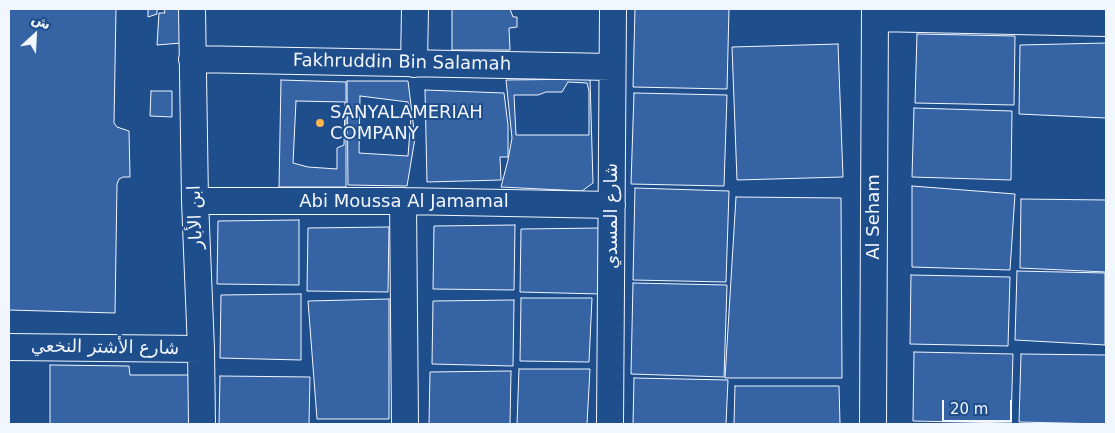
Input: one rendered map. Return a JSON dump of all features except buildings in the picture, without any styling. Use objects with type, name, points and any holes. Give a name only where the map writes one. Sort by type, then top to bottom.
[{"type":"street","name":"ابن الأبار","points":[[192,9],[195,201],[202,424]]},
{"type":"street","points":[[414,64],[415,9]]},
{"type":"street","name":"شارع المسدي","points":[[610,424],[613,9]]},
{"type":"street","points":[[875,14],[1106,23]]},
{"type":"street","name":"Al Seham","points":[[872,424],[875,14]]},
{"type":"street","name":"Fakhruddin Bin Salamah","points":[[192,59],[612,67]]},
{"type":"street","name":"Abi Moussa Al Jamamal","points":[[195,201],[612,204]]},
{"type":"street","points":[[403,201],[405,424]]},
{"type":"street","name":"شارع الأشتر النخعي","points":[[9,347],[201,348]]},
{"type":"place","name":"SANYALAMERIAH COMPANY","points":[[320,123]]}]
